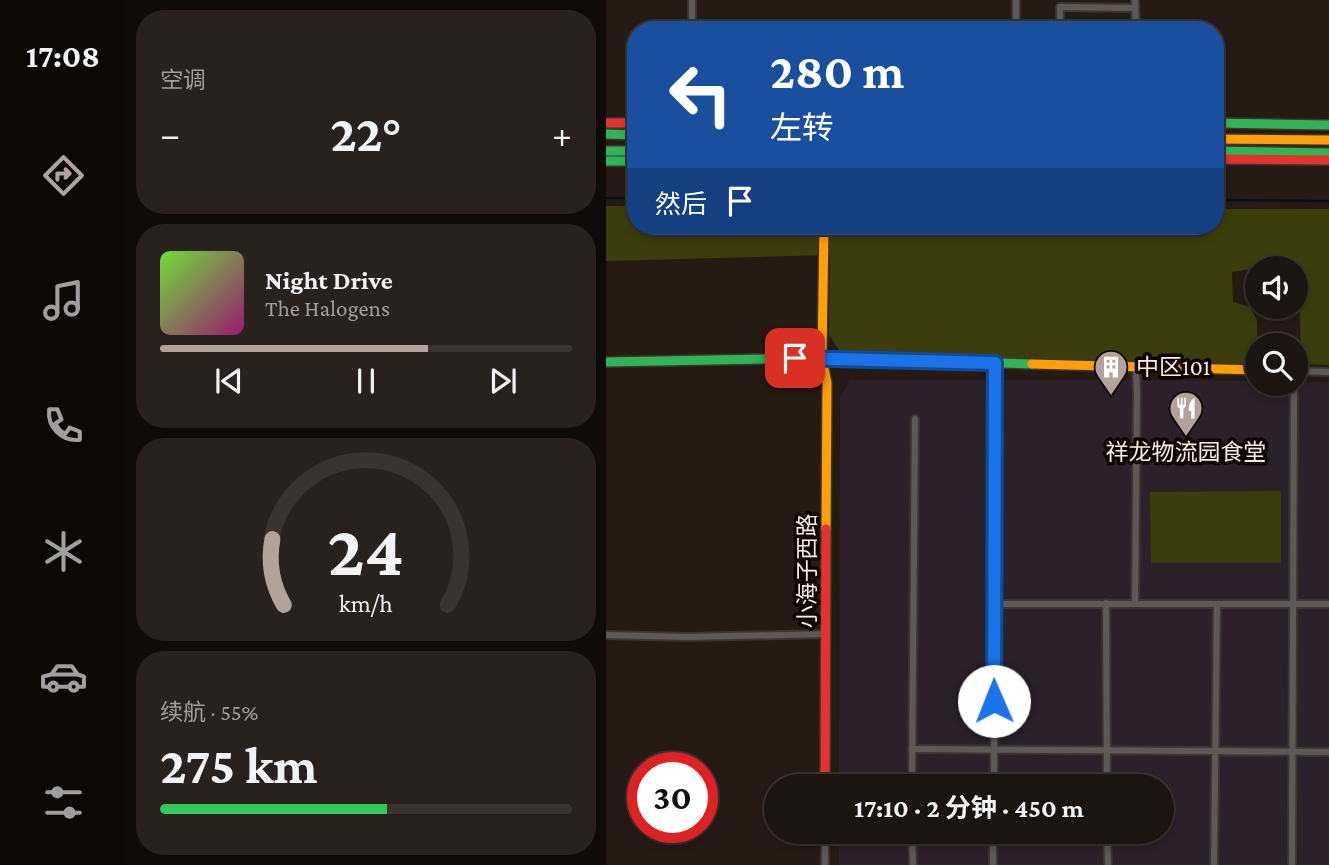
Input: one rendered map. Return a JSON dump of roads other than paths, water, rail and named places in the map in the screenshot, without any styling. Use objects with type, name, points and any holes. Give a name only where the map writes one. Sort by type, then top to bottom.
[{"type":"main road","points":[[606,123],[627,123]]},
{"type":"main road","points":[[1224,123],[1329,125]]},
{"type":"main road","points":[[606,134],[627,135]]},
{"type":"main road","points":[[1224,139],[1329,140]]},
{"type":"main road","points":[[606,151],[627,151]]},
{"type":"main road","points":[[1224,151],[1329,153]]},
{"type":"main road","points":[[1224,159],[1329,160]]},
{"type":"main road","points":[[606,161],[627,160]]},
{"type":"main road","name":"小海子西路","points":[[824,235],[822,358],[827,383],[825,774]]},
{"type":"main road","points":[[606,362],[822,358],[1245,370]]},
{"type":"street","points":[[692,0],[692,21]]},
{"type":"street","points":[[1016,0],[1016,21]]},
{"type":"street","points":[[1060,21],[1060,7],[1135,4]]},
{"type":"street","points":[[994,774],[995,363]]},
{"type":"street","points":[[1135,604],[1136,368]]},
{"type":"street","points":[[1308,371],[1329,372]]},
{"type":"street","points":[[1292,865],[1294,396]]},
{"type":"street","points":[[912,774],[915,419]]},
{"type":"street","points":[[1106,603],[1107,774]]},
{"type":"street","points":[[993,604],[1329,604]]},
{"type":"street","points":[[1214,865],[1217,604]]},
{"type":"street","points":[[606,635],[688,637],[826,634]]},
{"type":"street","points":[[912,749],[1329,752]]},
{"type":"street","points":[[825,844],[825,865]]},
{"type":"street","points":[[912,844],[913,865]]},
{"type":"street","points":[[993,844],[993,865]]},
{"type":"street","points":[[1108,844],[1108,865]]},
{"type":"waterway","points":[[606,198],[627,198]]},
{"type":"waterway","points":[[1224,200],[1330,201]]},
{"type":"place","name":"中区101","points":[[1111,397]]},
{"type":"place","name":"祥龙物流园食堂","points":[[1186,438]]}]
